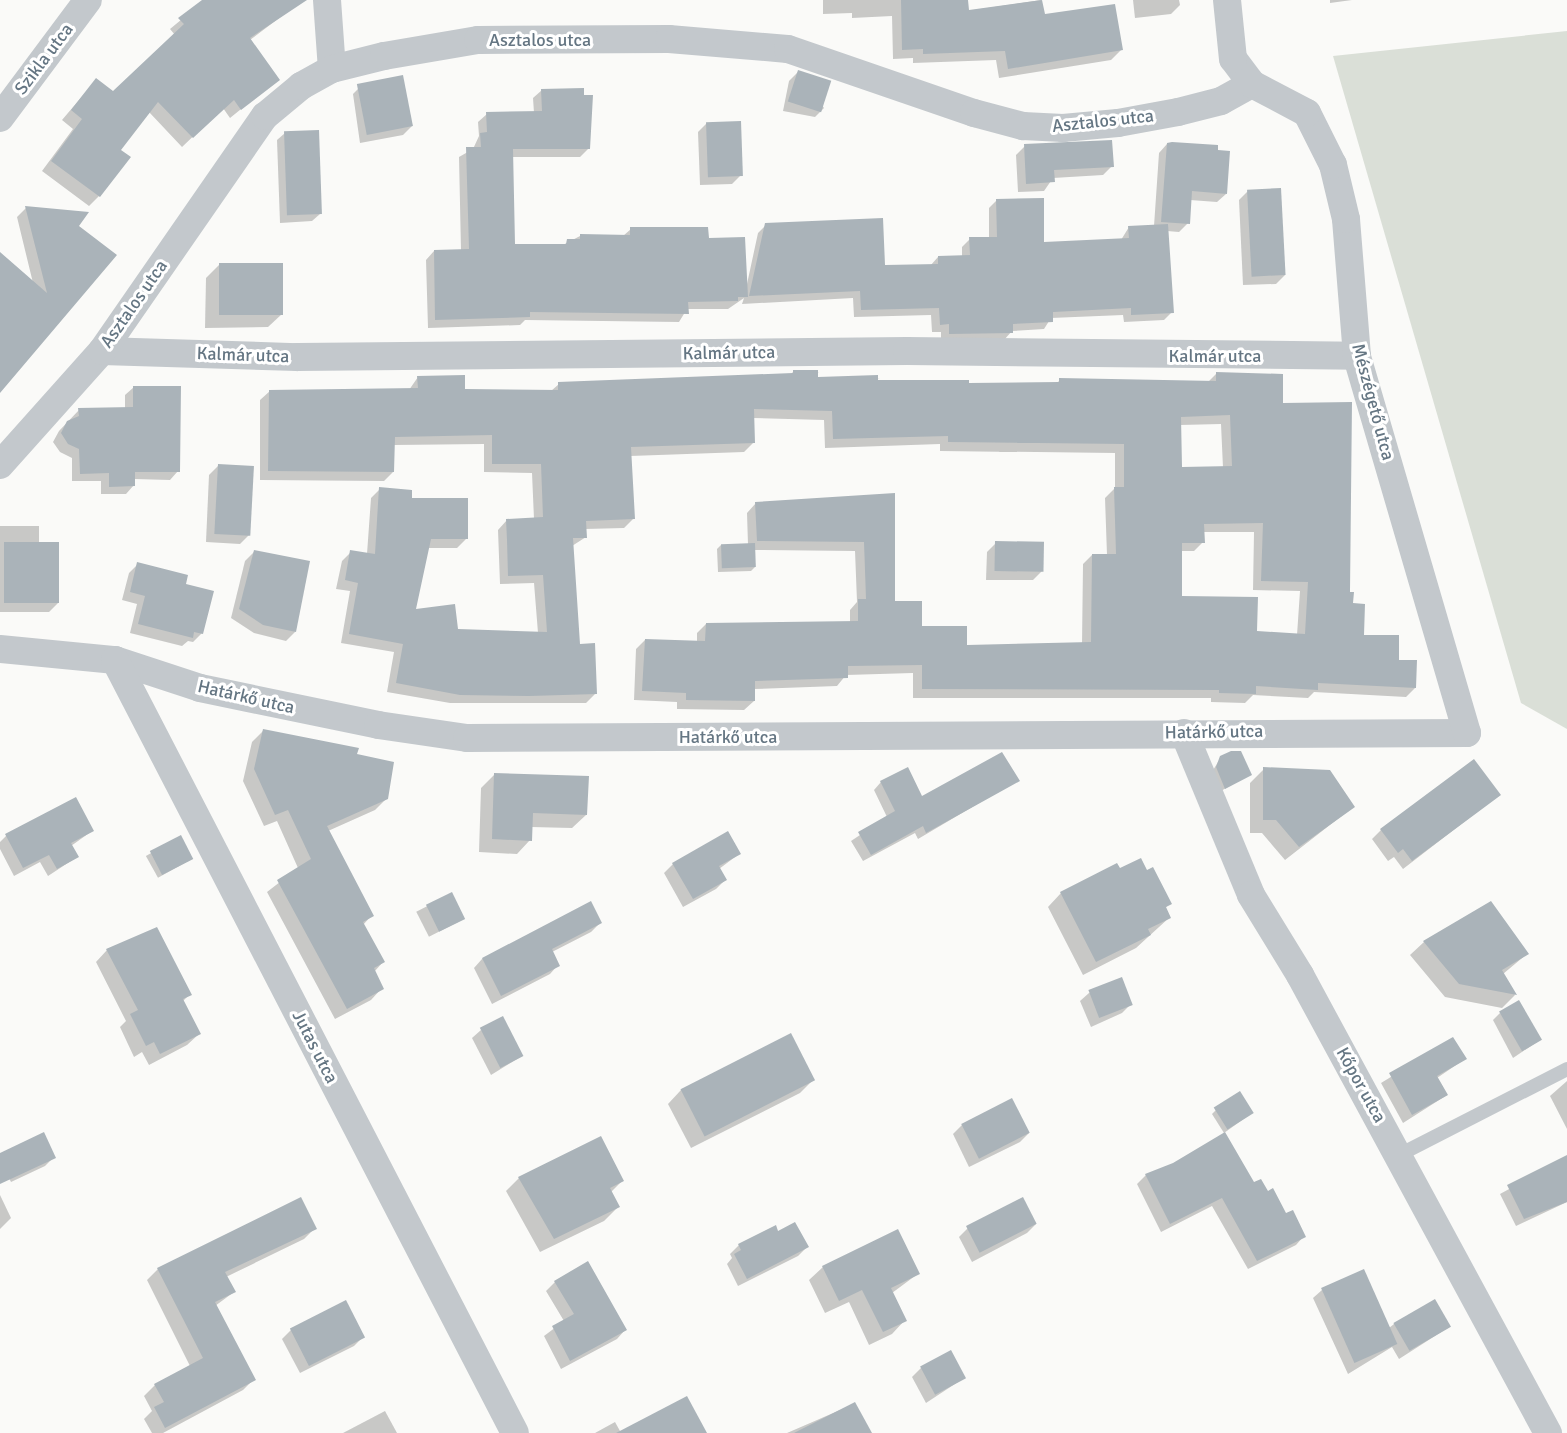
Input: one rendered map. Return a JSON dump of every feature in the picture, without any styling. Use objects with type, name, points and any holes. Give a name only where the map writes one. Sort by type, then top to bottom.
[{"type":"street","name":"Szikla utca","points":[[0,118],[88,0]]},
{"type":"street","points":[[327,0],[333,69]]},
{"type":"street","name":"Mészégető utca","points":[[1227,0],[1233,59],[1252,84],[1307,113],[1333,165],[1346,219],[1357,356],[1467,733]]},
{"type":"street","name":"Asztalos utca","points":[[0,465],[102,351],[265,116],[301,86],[333,69],[384,56],[478,40],[669,39],[788,49],[974,113],[1023,126],[1063,128],[1178,112],[1221,101],[1252,84]]},
{"type":"street","name":"Kalmár utca","points":[[102,351],[297,357],[907,351],[1357,356]]},
{"type":"street","name":"Határkő utca","points":[[0,649],[116,660],[200,688],[378,725],[467,738],[1467,733]]},
{"type":"street","name":"Jutas utca","points":[[116,660],[515,1433]]},
{"type":"street","name":"Kőpor utca","points":[[1184,733],[1251,895],[1300,975],[1548,1433]]},
{"type":"lane","points":[[1399,1155],[1567,1069]]},
{"type":"shaded area","points":[[1567,31],[1567,729],[1521,703],[1333,56]]},
{"type":"building","points":[[202,0],[307,0],[250,38],[280,80],[241,110],[234,100],[193,138],[158,102],[121,150],[131,157],[100,197],[51,161],[82,119],[71,110],[96,78],[113,91],[184,24],[178,18]]},
{"type":"building","points":[[901,0],[968,0],[969,10],[1042,0],[1045,14],[1115,4],[1123,50],[1008,69],[1005,51],[923,54],[923,49],[902,50]]},
{"type":"building","points":[[798,70],[831,81],[821,112],[788,101]]},
{"type":"building","points":[[403,75],[413,126],[367,135],[357,84]]},
{"type":"building","points":[[584,88],[584,95],[593,95],[590,149],[513,149],[515,244],[566,244],[567,239],[580,239],[580,234],[630,235],[630,227],[708,227],[709,238],[745,237],[748,297],[738,297],[738,301],[688,302],[689,314],[530,312],[530,317],[435,320],[434,250],[469,249],[466,147],[481,147],[480,133],[487,132],[486,112],[542,111],[541,89]]},
{"type":"building","points":[[741,121],[743,176],[708,177],[706,122]]},
{"type":"building","points":[[319,130],[322,214],[287,215],[284,131]]},
{"type":"building","points":[[1112,140],[1114,167],[1054,170],[1055,182],[1026,184],[1024,144]]},
{"type":"building","points":[[1167,143],[1218,145],[1218,150],[1230,151],[1227,194],[1192,191],[1190,224],[1161,222]]},
{"type":"building","points":[[1281,188],[1286,275],[1252,277],[1247,190]]},
{"type":"building","points":[[1044,198],[1044,242],[1129,238],[1128,226],[1168,224],[1174,313],[1131,315],[1131,308],[1053,312],[1053,322],[1013,324],[1013,333],[949,334],[949,324],[940,325],[939,308],[861,310],[860,291],[749,296],[765,223],[883,218],[885,265],[938,264],[938,256],[970,255],[969,237],[997,237],[996,199]]},
{"type":"building","points":[[25,206],[89,212],[79,226],[117,255],[0,393],[0,252],[47,293]]},
{"type":"building","points":[[219,263],[283,263],[283,315],[219,315]]},
{"type":"building","points":[[793,370],[818,370],[818,377],[878,375],[878,380],[969,380],[969,383],[1059,382],[1059,378],[1216,381],[1216,372],[1283,374],[1283,403],[1352,402],[1350,592],[1354,592],[1353,603],[1365,604],[1364,635],[1399,635],[1399,660],[1417,660],[1416,688],[1318,683],[1318,690],[1256,686],[1256,694],[1219,693],[1219,690],[922,689],[922,665],[848,666],[848,678],[755,681],[755,701],[686,700],[686,693],[642,691],[645,639],[705,641],[706,623],[858,621],[858,599],[866,599],[864,542],[757,541],[755,502],[895,493],[895,601],[922,601],[922,626],[967,626],[967,645],[1091,642],[1092,554],[1116,554],[1114,487],[1124,487],[1124,444],[948,442],[948,436],[833,439],[832,411],[754,409],[755,443],[631,447],[635,519],[586,521],[587,538],[573,538],[580,644],[595,643],[597,694],[460,695],[396,683],[403,644],[349,634],[358,583],[345,580],[350,550],[375,554],[379,487],[412,490],[412,498],[468,498],[468,539],[431,539],[416,609],[455,604],[458,629],[547,632],[543,575],[508,576],[506,519],[543,517],[541,464],[492,464],[492,435],[395,437],[394,472],[268,471],[269,390],[418,388],[417,376],[465,375],[465,389],[558,390],[558,382],[793,373]],"holes":[[[1230,415],[1232,466],[1182,467],[1181,417]],[[1263,523],[1261,581],[1308,582],[1305,634],[1257,631],[1258,597],[1182,596],[1182,543],[1205,543],[1204,524]]]},
{"type":"building","points":[[133,386],[181,386],[180,472],[135,472],[135,486],[109,487],[109,473],[80,474],[79,449],[68,444],[61,433],[67,421],[79,416],[78,408],[133,407]]},
{"type":"building","points":[[218,464],[254,466],[250,536],[214,534]]},
{"type":"building","points":[[995,541],[1044,542],[1043,572],[994,571]]},
{"type":"building","points":[[4,542],[59,542],[59,603],[4,603]]},
{"type":"building","points":[[755,543],[756,567],[722,568],[721,544]]},
{"type":"building","points":[[254,550],[310,561],[296,632],[263,625],[239,609]]},
{"type":"building","points":[[137,562],[188,575],[186,584],[214,591],[203,634],[194,632],[193,638],[138,624],[145,596],[130,592]]},
{"type":"building","points":[[263,729],[359,748],[357,754],[394,762],[388,799],[327,826],[374,916],[363,922],[385,962],[374,968],[384,989],[347,1009],[277,880],[311,859],[288,810],[275,815],[254,769]]},
{"type":"building","points":[[1231,751],[1241,751],[1252,775],[1225,789],[1216,767],[1220,756]]},
{"type":"building","points":[[1002,752],[1020,781],[926,833],[923,826],[871,855],[858,832],[895,811],[880,781],[908,767],[922,796]]},
{"type":"building","points":[[1474,759],[1501,795],[1412,861],[1403,849],[1398,853],[1380,829]]},
{"type":"building","points":[[1263,767],[1330,770],[1355,807],[1299,847],[1276,820],[1263,820]]},
{"type":"building","points":[[494,773],[589,776],[587,815],[533,813],[532,841],[492,839]]},
{"type":"building","points":[[76,797],[94,831],[71,843],[79,857],[57,869],[49,855],[23,868],[5,834]]},
{"type":"building","points":[[728,831],[741,854],[719,866],[727,880],[693,899],[672,863]]},
{"type":"building","points":[[181,835],[193,859],[162,875],[150,851]]},
{"type":"building","points":[[1141,858],[1147,870],[1153,867],[1172,904],[1166,907],[1171,918],[1148,929],[1151,935],[1096,962],[1060,892],[1117,863],[1120,868]]},
{"type":"building","points":[[452,892],[465,919],[439,932],[426,905]]},
{"type":"building","points":[[591,901],[602,923],[552,949],[560,966],[501,996],[482,958]]},
{"type":"building","points":[[1491,901],[1529,954],[1502,970],[1517,995],[1459,984],[1423,941]]},
{"type":"building","points":[[157,927],[192,995],[183,999],[201,1034],[160,1054],[154,1042],[146,1046],[130,1014],[138,1010],[106,949]]},
{"type":"building","points":[[1122,977],[1133,1005],[1099,1018],[1088,990]]},
{"type":"building","points":[[1519,1000],[1542,1040],[1522,1051],[1499,1012]]},
{"type":"building","points":[[503,1016],[523,1056],[500,1068],[480,1028]]},
{"type":"building","points":[[791,1033],[815,1080],[705,1137],[681,1089]]},
{"type":"building","points":[[1453,1037],[1467,1059],[1437,1076],[1448,1095],[1412,1115],[1389,1073]]},
{"type":"building","points":[[1240,1091],[1254,1113],[1227,1129],[1214,1107]]},
{"type":"building","points":[[1012,1098],[1030,1133],[979,1159],[961,1124]]},
{"type":"building","points":[[44,1132],[56,1158],[0,1184],[0,1153]]},
{"type":"building","points":[[1225,1132],[1254,1182],[1261,1179],[1268,1191],[1273,1188],[1286,1213],[1293,1210],[1306,1237],[1257,1261],[1222,1198],[1170,1224],[1145,1174],[1173,1163]]},
{"type":"building","points":[[601,1136],[624,1181],[610,1188],[620,1207],[554,1239],[518,1177]]},
{"type":"building","points":[[1567,1155],[1567,1202],[1524,1219],[1507,1185]]},
{"type":"building","points":[[301,1197],[317,1229],[225,1272],[236,1292],[215,1302],[256,1380],[165,1428],[154,1407],[164,1402],[154,1384],[203,1358],[157,1268]]},
{"type":"building","points":[[1023,1197],[1037,1224],[980,1253],[966,1226]]},
{"type":"building","points":[[795,1222],[809,1247],[747,1279],[734,1254],[741,1250],[738,1244],[776,1225],[778,1231]]},
{"type":"building","points":[[898,1229],[920,1274],[891,1288],[907,1321],[883,1332],[862,1290],[839,1301],[822,1266]]},
{"type":"building","points":[[588,1261],[627,1330],[570,1361],[552,1326],[574,1314],[554,1281]]},
{"type":"building","points":[[1364,1269],[1397,1344],[1354,1363],[1321,1288]]},
{"type":"building","points":[[1435,1299],[1451,1327],[1409,1351],[1393,1323]]},
{"type":"building","points":[[346,1300],[365,1337],[309,1366],[290,1329]]},
{"type":"building","points":[[951,1350],[966,1378],[935,1395],[920,1366]]},
{"type":"building","points":[[687,1396],[707,1433],[616,1433]]},
{"type":"building","points":[[855,1402],[872,1433],[794,1433]]}]
